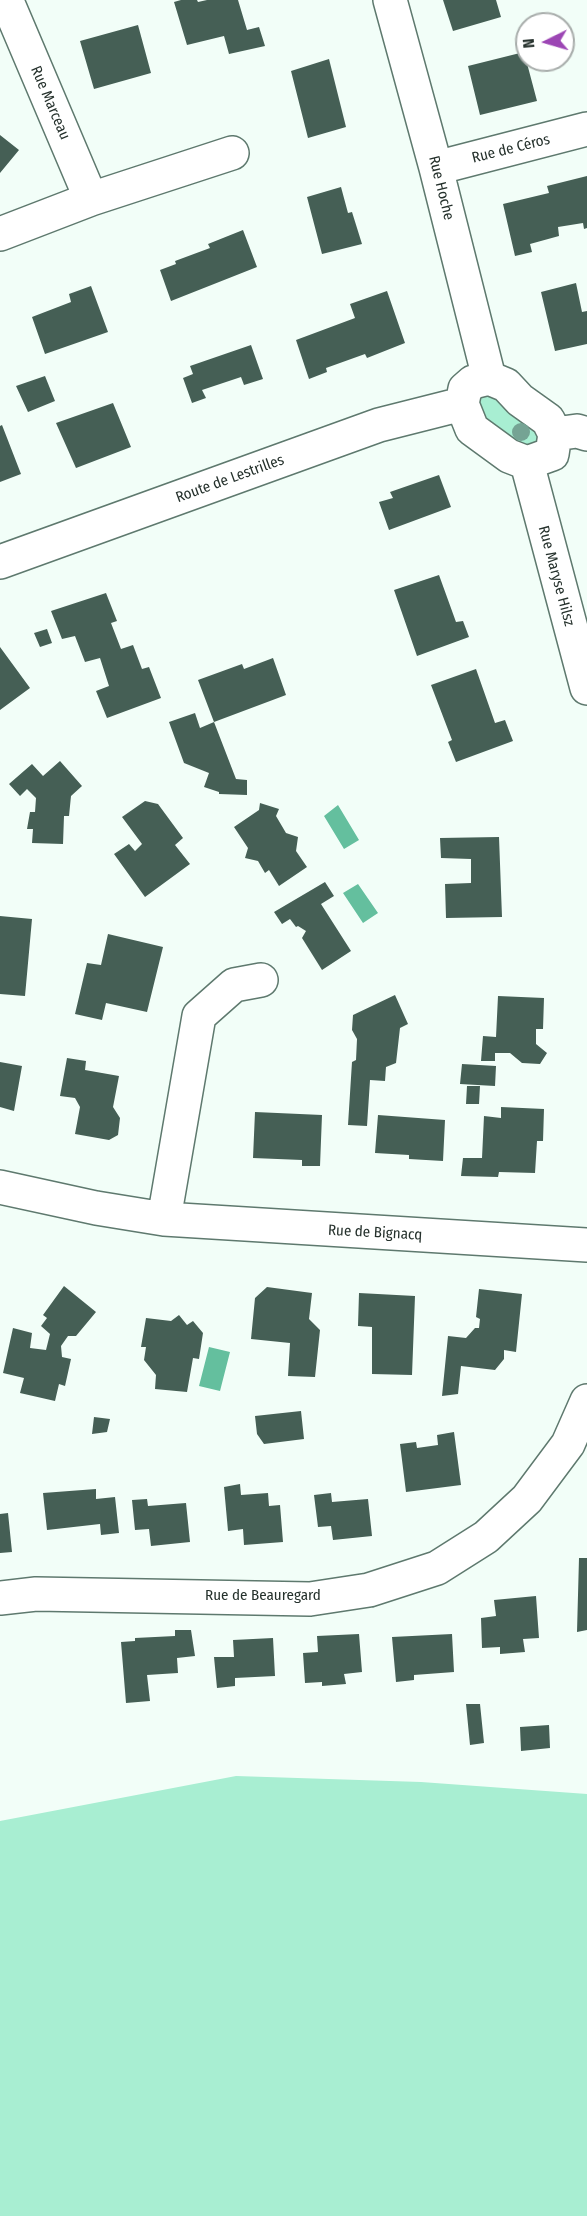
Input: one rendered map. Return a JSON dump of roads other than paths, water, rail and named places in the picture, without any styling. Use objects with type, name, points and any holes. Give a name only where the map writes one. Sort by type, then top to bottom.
[{"type":"street","name":"Rue Hoche","points":[[390,0],[436,168],[489,378]]},
{"type":"street","name":"Rue Marceau","points":[[9,6],[91,199]]},
{"type":"street","name":"Rue de Céros","points":[[436,168],[587,129]]},
{"type":"street","points":[[0,234],[91,199],[232,153]]},
{"type":"street","points":[[489,378],[506,385],[520,400],[548,420],[555,434],[552,454],[527,463],[509,456],[472,429],[462,404],[465,389],[474,382],[489,378]]},
{"type":"street","name":"Route de Lestrilles","points":[[0,562],[379,425],[462,404]]},
{"type":"street","points":[[555,434],[578,431],[587,434]]},
{"type":"street","name":"Rue Maryse Hilsz","points":[[527,463],[587,688]]},
{"type":"street","points":[[164,1219],[199,1016],[234,985],[261,980]]},
{"type":"street","name":"Rue de Bignacq","points":[[0,1187],[96,1208],[164,1219],[587,1245]]},
{"type":"street","name":"Rue de Beauregard","points":[[0,1598],[36,1594],[310,1599],[369,1590],[437,1568],[486,1537],[527,1499],[568,1444],[587,1401]]}]
